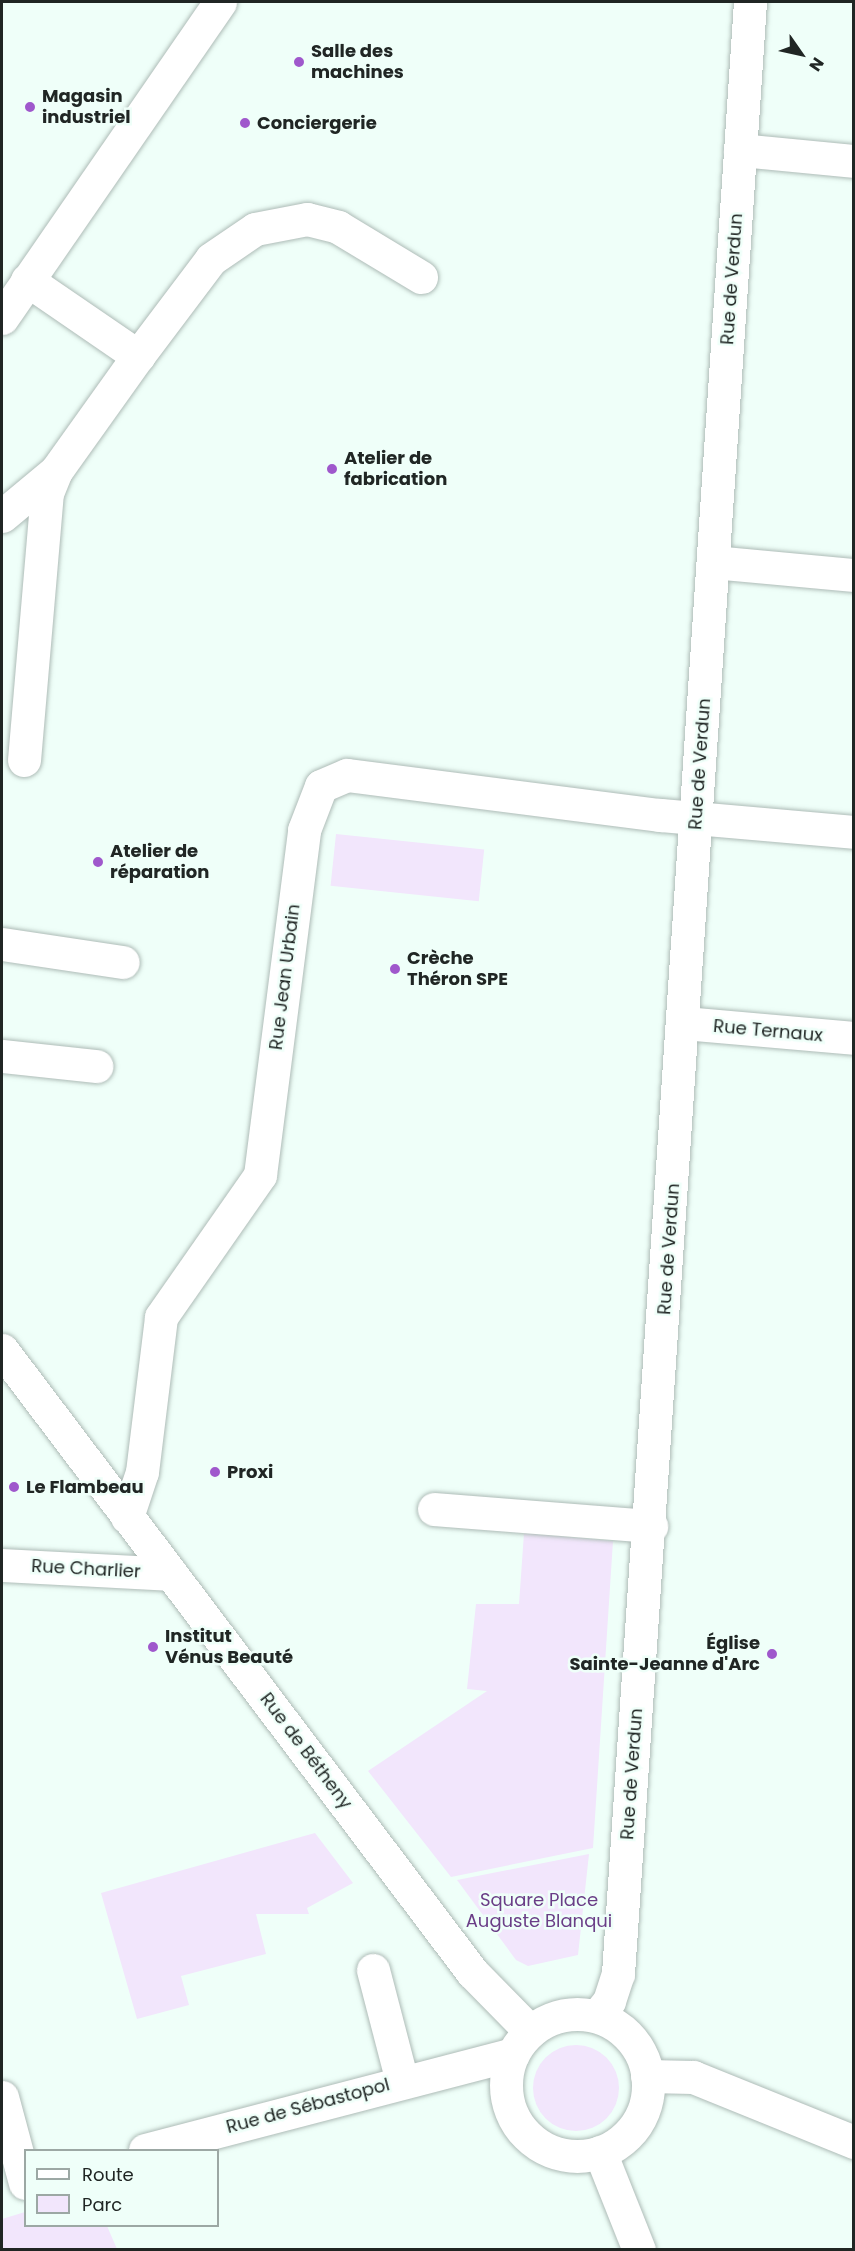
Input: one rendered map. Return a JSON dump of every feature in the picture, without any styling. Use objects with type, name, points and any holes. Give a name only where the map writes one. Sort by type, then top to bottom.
[{"type":"street","points":[[2,318],[220,2]]},
{"type":"street","name":"Rue de Verdun","points":[[597,2016],[609,2001],[618,1974],[651,1526],[750,2]]},
{"type":"street","points":[[740,150],[854,161]]},
{"type":"street","points":[[24,760],[47,493],[56,471],[211,259],[255,229],[307,219],[338,227],[421,277]]},
{"type":"street","points":[[27,280],[138,356]]},
{"type":"street","points":[[2,516],[56,471]]},
{"type":"street","points":[[713,562],[854,575]]},
{"type":"street","name":"Rue Jean Urbain","points":[[127,1517],[142,1472],[161,1317],[260,1175],[304,830],[321,786],[347,776],[697,819],[854,832]]},
{"type":"street","points":[[2,944],[123,962]]},
{"type":"street","name":"Rue Ternaux","points":[[683,1023],[854,1038]]},
{"type":"street","points":[[2,1056],[96,1066]]},
{"type":"street","name":"Rue de Bétheny","points":[[2,1350],[471,1972],[521,2043]]},
{"type":"street","points":[[434,1509],[651,1526]]},
{"type":"street","name":"Rue Charlier","points":[[2,1564],[171,1574]]},
{"type":"street","name":"Rue de Sébastopol","points":[[373,1970],[402,2081]]},
{"type":"street","points":[[573,2013],[597,2016],[618,2027],[632,2040],[647,2076],[646,2100],[637,2122],[622,2138],[600,2152],[576,2156],[553,2152],[532,2140],[516,2122],[507,2100],[506,2076],[521,2043],[550,2019],[573,2013]]},
{"type":"street","name":"Rue de Sébastopol","points":[[152,2149],[402,2081],[521,2043]]},
{"type":"street","points":[[647,2076],[693,2077],[854,2142]]},
{"type":"street","points":[[2,2097],[17,2185]]},
{"type":"street","points":[[600,2152],[639,2250]]},
{"type":"green space","points":[[336,834],[484,850],[479,901],[331,886]]},
{"type":"green space","points":[[524,1533],[613,1541],[593,1848],[451,1877],[368,1771],[487,1691],[467,1689],[476,1604],[519,1604]]},
{"type":"green space","points":[[315,1833],[353,1883],[307,1908],[309,1914],[256,1914],[266,1954],[181,1976],[189,2005],[137,2019],[101,1893]]},
{"type":"green space","name":"Square Place Auguste Blanqui","points":[[589,1854],[578,1955],[528,1966],[516,1960],[457,1880]]},
{"type":"green space","points":[[576,2045],[600,2052],[612,2064],[619,2088],[612,2112],[600,2124],[576,2131],[552,2124],[540,2112],[533,2088],[540,2064],[552,2052]]},
{"type":"green space","points":[[24,2212],[24,2227],[107,2227],[117,2249],[2,2249],[2,2219]]},
{"type":"place","name":"Salle des machines","points":[[299,62]]},
{"type":"place","name":"Magasin industriel","points":[[30,107]]},
{"type":"place","name":"Conciergerie","points":[[245,123]]},
{"type":"place","name":"Atelier de fabrication","points":[[332,469]]},
{"type":"place","name":"Atelier de réparation","points":[[98,862]]},
{"type":"place","name":"Crèche Théron SPE","points":[[395,969]]},
{"type":"place","name":"Proxi","points":[[215,1472]]},
{"type":"place","name":"Le Flambeau","points":[[14,1487]]},
{"type":"place","name":"Institut Vénus Beauté","points":[[153,1647]]},
{"type":"place","name":"Église Sainte-Jeanne d'Arc","points":[[772,1654]]}]
